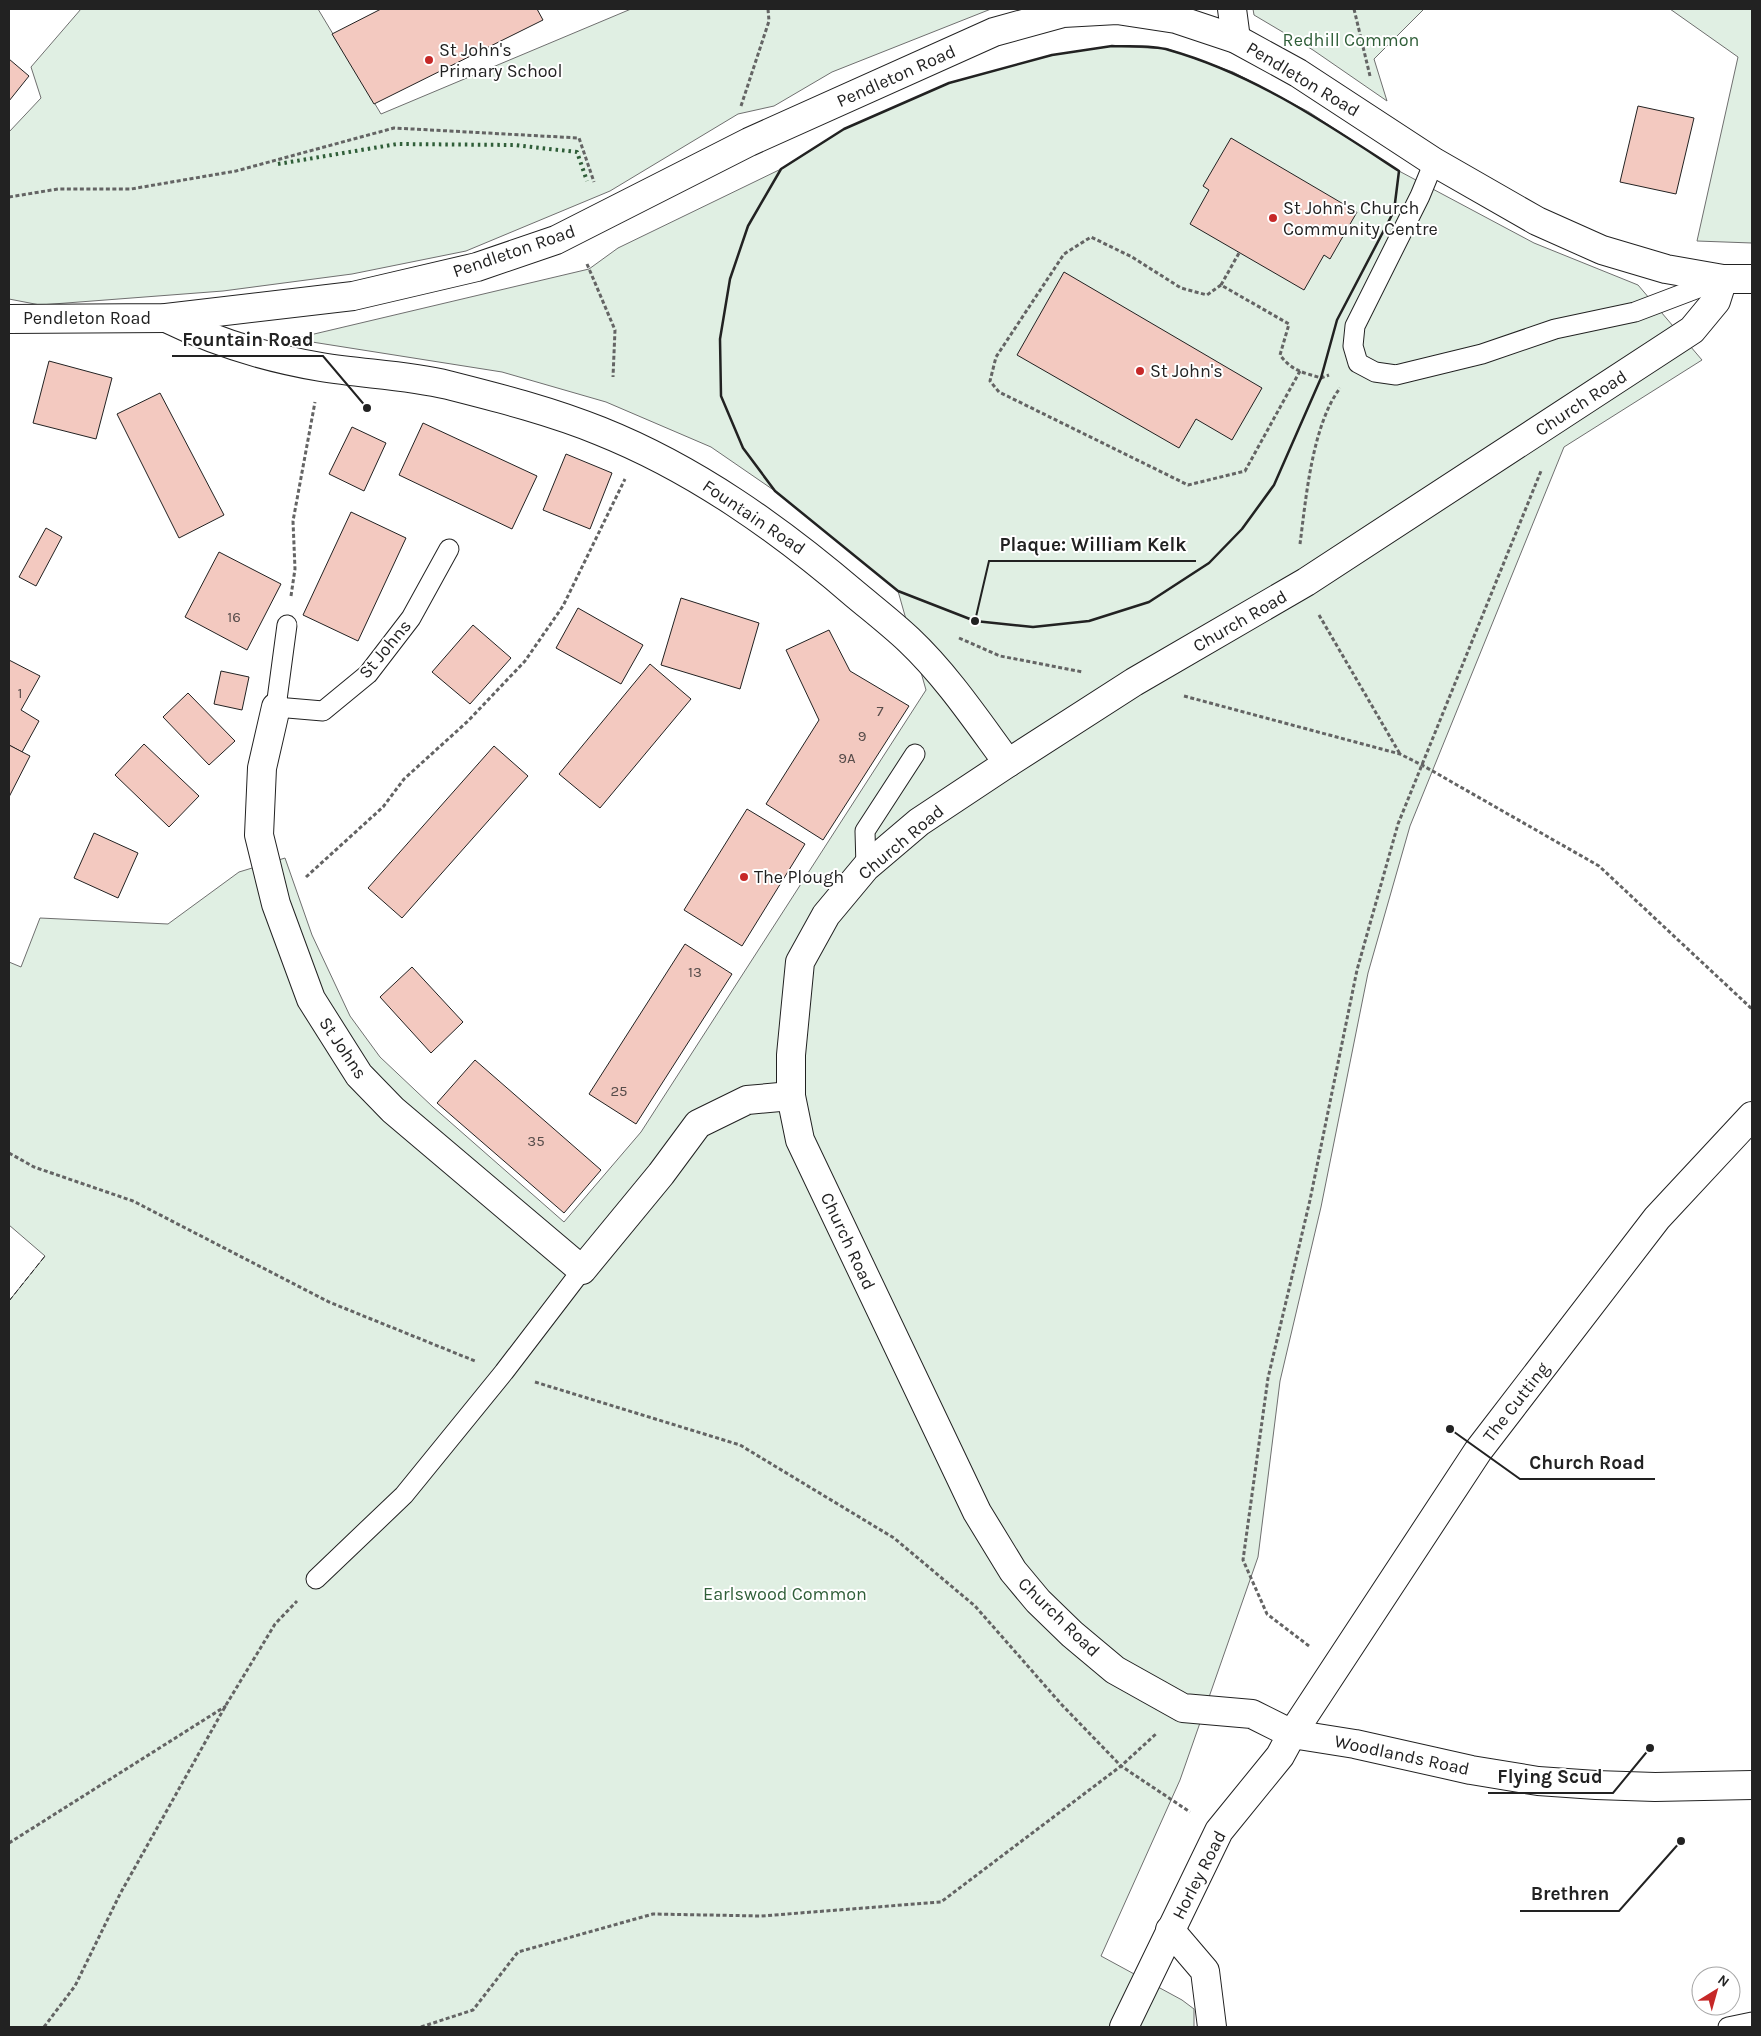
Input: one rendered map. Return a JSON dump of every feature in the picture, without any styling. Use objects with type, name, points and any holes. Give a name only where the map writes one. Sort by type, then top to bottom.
[{"type":"street","points":[[1232,9],[1236,39]]},
{"type":"street","name":"Pendleton Road","points":[[9,319],[166,318],[353,296],[477,267],[556,240],[748,142],[994,32],[1063,13],[1117,10],[1176,19],[1236,39],[1298,72],[1434,162],[1537,221],[1602,250],[1666,268],[1723,279],[1752,279]]},
{"type":"street","name":"Church Road","points":[[1292,1734],[1252,1714],[1183,1708],[1115,1670],[1072,1634],[1038,1601],[1013,1571],[977,1512],[800,1140],[791,1096],[790,1055],[800,962],[826,915],[866,867],[919,822],[1134,682],[1306,582],[1692,330],[1716,301],[1723,279]]},
{"type":"street","name":"Fountain Road","points":[[166,318],[196,332],[261,354],[321,366],[445,384],[539,410],[598,430],[690,474],[732,500],[801,548],[910,641],[956,693],[1008,763]]},
{"type":"street","name":"St Johns","points":[[276,707],[262,768],[259,835],[276,904],[311,998],[359,1075],[393,1110],[582,1270]]},
{"type":"street","points":[[582,1270],[661,1174],[698,1124],[747,1100],[791,1096]]},
{"type":"street","name":"The Cutting","points":[[1292,1734],[1478,1451],[1657,1218],[1752,1116]]},
{"type":"street","name":"Woodlands Road","points":[[1292,1734],[1355,1744],[1471,1770],[1538,1781],[1654,1787],[1752,1785]]},
{"type":"street","name":"Horley Road","points":[[1124,2027],[1219,1831],[1280,1756],[1292,1734]]},
{"type":"street","points":[[1170,1930],[1205,1971],[1212,2027]]},
{"type":"lane","points":[[1434,162],[1420,196],[1355,326],[1353,346],[1358,363],[1375,372],[1396,375],[1482,354],[1555,329],[1635,312],[1723,279]]},
{"type":"lane","name":"St Johns","points":[[276,707],[323,711],[368,674],[411,618],[449,549]]},
{"type":"lane","points":[[276,707],[287,625]]},
{"type":"lane","points":[[866,867],[865,832],[915,754]]},
{"type":"lane","points":[[316,1579],[404,1494],[504,1372],[582,1270]]},
{"type":"lane","points":[[1728,2027],[1752,2022]]},
{"type":"path","points":[[748,142],[738,114],[769,21],[768,9]]},
{"type":"path","points":[[1354,9],[1374,94],[1373,121]]},
{"type":"path","points":[[9,197],[58,189],[131,189],[236,171],[394,128],[579,138],[595,184],[586,188]]},
{"type":"path","points":[[1239,252],[1221,286],[1207,294],[1181,288],[1132,258],[1091,237],[1064,254],[996,358],[990,381],[999,392],[1188,485],[1244,471],[1300,371]]},
{"type":"path","points":[[556,240],[565,260],[583,256],[615,330],[613,377]]},
{"type":"path","points":[[1221,286],[1289,324],[1280,355],[1290,368],[1320,378],[1358,363]]},
{"type":"path","points":[[287,625],[295,569],[293,521],[321,366]]},
{"type":"path","points":[[1336,1667],[1266,1614],[1244,1560],[1268,1378],[1310,1200],[1357,970],[1398,824],[1546,460],[1541,429]]},
{"type":"path","points":[[276,904],[383,807],[404,779],[468,721],[525,661],[562,606],[641,450]]},
{"type":"path","points":[[1400,754],[1598,866],[1752,1009]]},
{"type":"path","points":[[9,1153],[34,1167],[133,1202],[328,1302],[504,1372],[740,1445],[894,1538],[975,1606],[1062,1705],[1122,1766],[1219,1831]]},
{"type":"path","points":[[44,2027],[75,1986],[120,1894],[226,1705],[275,1624],[316,1579]]},
{"type":"path","points":[[9,1843],[226,1705]]},
{"type":"path","points":[[421,2027],[473,2010],[518,1952],[653,1914],[761,1916],[941,1902],[1122,1766],[1183,1708]]},
{"type":"green space","points":[[81,9],[318,9],[381,114],[631,9],[991,9],[832,72],[774,106],[738,114],[610,191],[466,251],[352,274],[223,291],[40,305],[9,299],[9,132],[41,98],[31,67]]},
{"type":"green space","name":"Redhill Common","points":[[1253,9],[1424,9],[1374,59],[1387,101],[1313,50],[1254,15]]},
{"type":"green space","points":[[1670,9],[1752,9],[1752,243],[1697,241],[1738,57]]},
{"type":"green space","name":"Earlswood Common","points":[[1112,46],[1168,49],[1233,72],[1309,112],[1399,171],[1534,243],[1638,285],[1702,360],[1564,447],[1410,826],[1368,973],[1321,1207],[1280,1381],[1258,1557],[1180,1780],[1101,1956],[1182,2000],[1194,2009],[1194,2027],[9,2027],[9,1301],[45,1256],[9,1225],[9,962],[21,967],[40,918],[168,924],[239,872],[285,858],[312,935],[350,1016],[380,1057],[433,1107],[564,1222],[641,1132],[926,690],[898,591],[775,491],[711,447],[606,402],[502,372],[293,339],[589,269],[618,248],[781,169],[844,129],[949,83],[1052,55]]},
{"type":"building","name":"St John's Primary School","points":[[381,9],[537,9],[543,20],[374,104],[332,34]]},
{"type":"building","points":[[9,59],[29,76],[9,101]]},
{"type":"building","points":[[1638,106],[1694,118],[1676,194],[1620,182]]},
{"type":"building","name":"St John's Church Community Centre","points":[[1231,138],[1357,212],[1330,259],[1324,255],[1304,290],[1190,224],[1209,190],[1203,186]]},
{"type":"building","name":"St John's","points":[[1064,272],[1262,388],[1232,440],[1196,419],[1179,448],[1017,355]]},
{"type":"building","points":[[49,361],[112,378],[96,439],[33,423]]},
{"type":"building","points":[[160,393],[224,515],[179,538],[117,414]]},
{"type":"building","points":[[423,423],[537,476],[512,529],[399,475]]},
{"type":"building","points":[[352,427],[386,443],[364,491],[329,474]]},
{"type":"building","points":[[566,454],[612,473],[590,529],[543,510]]},
{"type":"building","points":[[351,512],[406,538],[358,641],[303,615]]},
{"type":"building","points":[[46,528],[62,537],[36,586],[19,577]]},
{"type":"building","points":[[219,552],[281,584],[247,650],[185,617]]},
{"type":"building","points":[[681,598],[759,623],[740,689],[661,665]]},
{"type":"building","points":[[578,608],[643,645],[621,684],[556,648]]},
{"type":"building","points":[[473,625],[511,658],[470,704],[432,672]]},
{"type":"building","points":[[829,630],[850,671],[909,706],[823,840],[766,804],[819,720],[786,650]]},
{"type":"building","points":[[9,660],[40,676],[21,710],[39,721],[22,752],[9,745]]},
{"type":"building","points":[[650,664],[691,699],[600,808],[559,774]]},
{"type":"building","points":[[221,671],[249,677],[242,710],[214,704]]},
{"type":"building","points":[[188,693],[235,741],[209,765],[163,717]]},
{"type":"building","points":[[144,744],[199,796],[169,827],[115,775]]},
{"type":"building","points":[[9,745],[30,756],[9,797]]},
{"type":"building","points":[[494,746],[528,776],[402,918],[368,888]]},
{"type":"building","name":"The Plough","points":[[747,809],[805,844],[742,946],[684,910]]},
{"type":"building","points":[[94,833],[138,853],[118,898],[74,878]]},
{"type":"building","points":[[685,944],[732,974],[636,1124],[589,1094]]},
{"type":"building","points":[[412,967],[463,1022],[431,1053],[380,997]]},
{"type":"building","points":[[475,1060],[601,1170],[564,1213],[437,1103]]},
{"type":"hedge","points":[[278,164],[397,144],[514,145],[577,152],[587,181]]},
{"type":"fence","points":[[9,1301],[45,1256]]},
{"type":"wall","points":[[1112,46],[1162,48],[1200,60],[1260,86],[1317,118],[1399,171],[1394,211],[1337,320],[1321,378],[1274,485],[1242,529],[1209,563],[1149,602],[1089,621],[1033,627],[975,621],[898,591],[775,491],[743,448],[721,396],[720,339],[730,279],[748,226],[781,169],[844,129],[949,83],[1052,55],[1112,46]]},
{"type":"place","name":"St John's Primary School","points":[[429,60]]},
{"type":"place","name":"St John's Church Community Centre","points":[[1273,218]]},
{"type":"place","name":"St John's","points":[[1140,371]]},
{"type":"place","name":"Fountain Road","points":[[367,408]]},
{"type":"place","name":"Plaque: William Kelk","points":[[975,621]]},
{"type":"place","name":"The Plough","points":[[744,877]]},
{"type":"place","name":"Church Road","points":[[1450,1429]]},
{"type":"place","name":"Flying Scud","points":[[1650,1748]]},
{"type":"place","name":"Brethren","points":[[1681,1841]]}]
